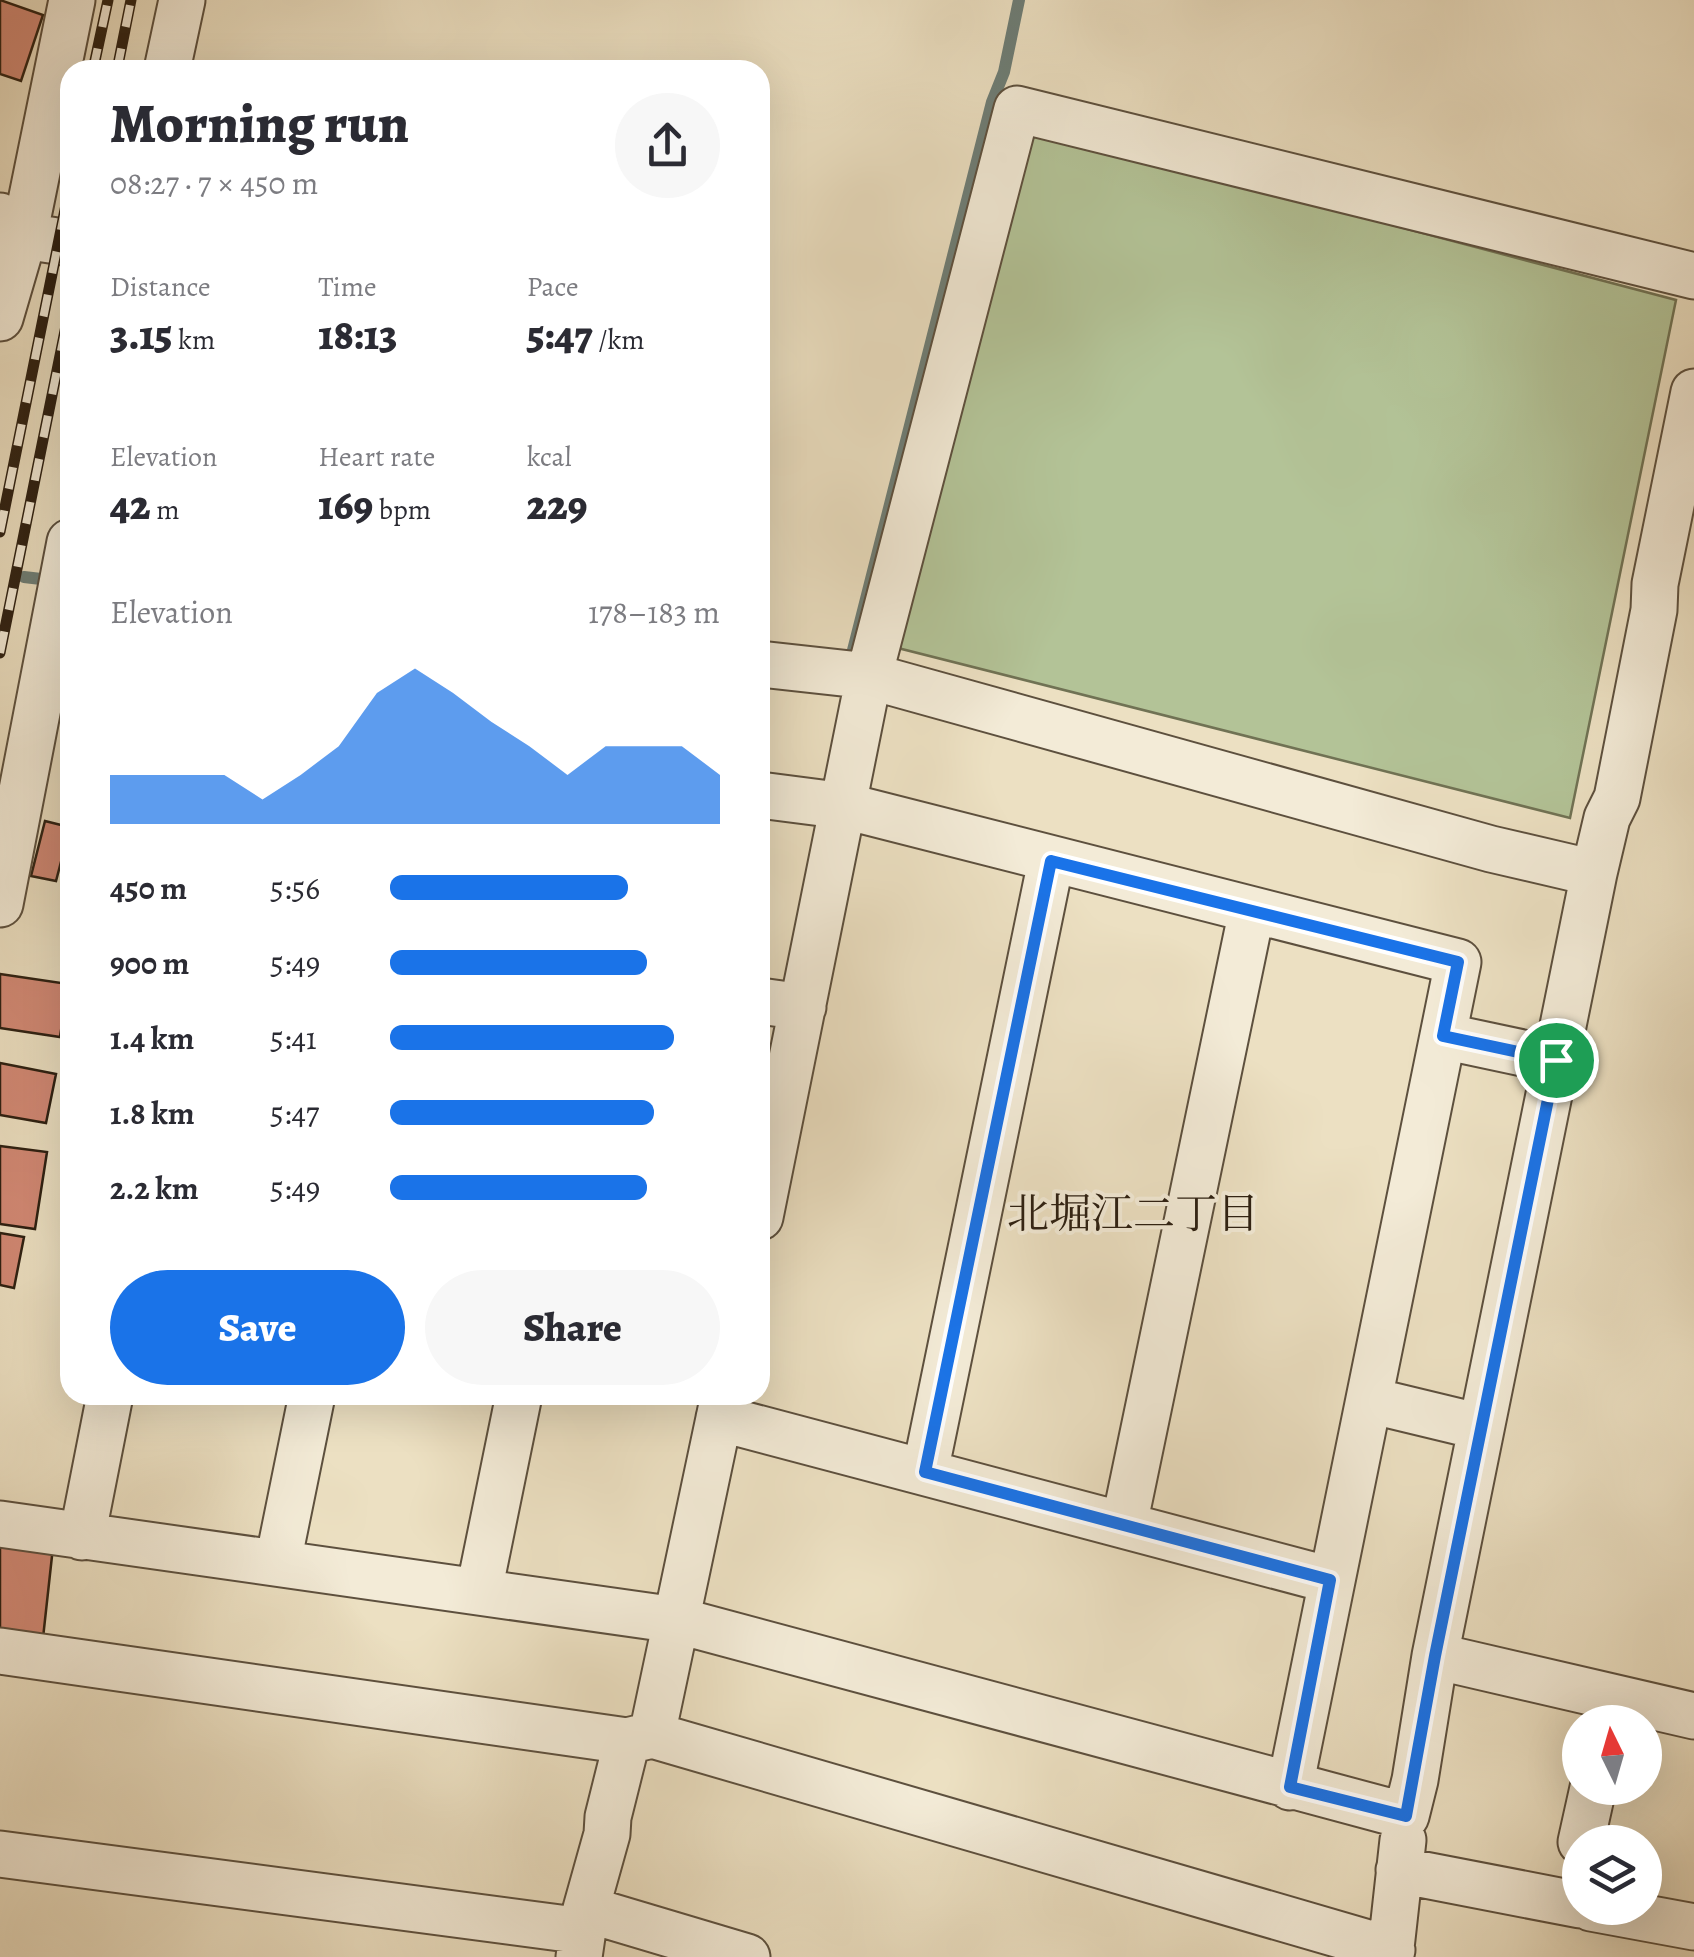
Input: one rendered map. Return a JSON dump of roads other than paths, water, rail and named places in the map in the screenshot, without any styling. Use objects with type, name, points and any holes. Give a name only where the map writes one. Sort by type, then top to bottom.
[{"type":"street","points":[[169,60],[182,0]]},
{"type":"street","points":[[0,318],[12,226],[66,2]]},
{"type":"street","points":[[770,1120],[782,1004],[844,806],[854,676],[1017,109],[1694,276]]},
{"type":"street","points":[[12,226],[60,240]]},
{"type":"street","points":[[0,1651],[640,1738],[1391,1954],[1406,1816],[1435,1656],[1594,873],[1607,818],[1617,798],[1654,610],[1674,588],[1694,392]]},
{"type":"street","points":[[0,904],[55,702],[60,647]]},
{"type":"street","points":[[770,665],[854,676],[1594,873]]},
{"type":"street","points":[[770,796],[844,806],[1458,962],[1290,1787]]},
{"type":"street","points":[[925,1472],[1051,861]]},
{"type":"street","points":[[1124,1525],[1252,910]]},
{"type":"street","points":[[1443,1036],[1556,1060]]},
{"type":"street","points":[[1370,1400],[1481,1427]]},
{"type":"street","points":[[82,1536],[108,1405]]},
{"type":"street","points":[[278,1562],[310,1405]]},
{"type":"street","points":[[478,1591],[516,1405]]},
{"type":"street","points":[[583,1932],[608,1817],[640,1738],[676,1620],[721,1406],[925,1472],[1330,1580]]},
{"type":"street","points":[[0,1524],[676,1620],[1406,1816]]},
{"type":"street","points":[[1435,1656],[1594,1705]]},
{"type":"street","points":[[1662,1714],[1694,1716]]},
{"type":"street","points":[[0,1854],[748,1957]]},
{"type":"street","points":[[1399,1870],[1562,1902]]},
{"type":"street","points":[[1662,1922],[1694,1928]]},
{"type":"waterway","points":[[850,662],[992,102],[1004,72],[1019,0]]},
{"type":"waterway","points":[[24,577],[41,579]]},
{"type":"railway","points":[[95,60],[108,0]]},
{"type":"railway","points":[[119,60],[131,0]]},
{"type":"railway","points":[[0,532],[60,235]]},
{"type":"railway","points":[[0,653],[60,356]]},
{"type":"district","name":"北堀江二丁目","points":[[1133,1213]]}]
